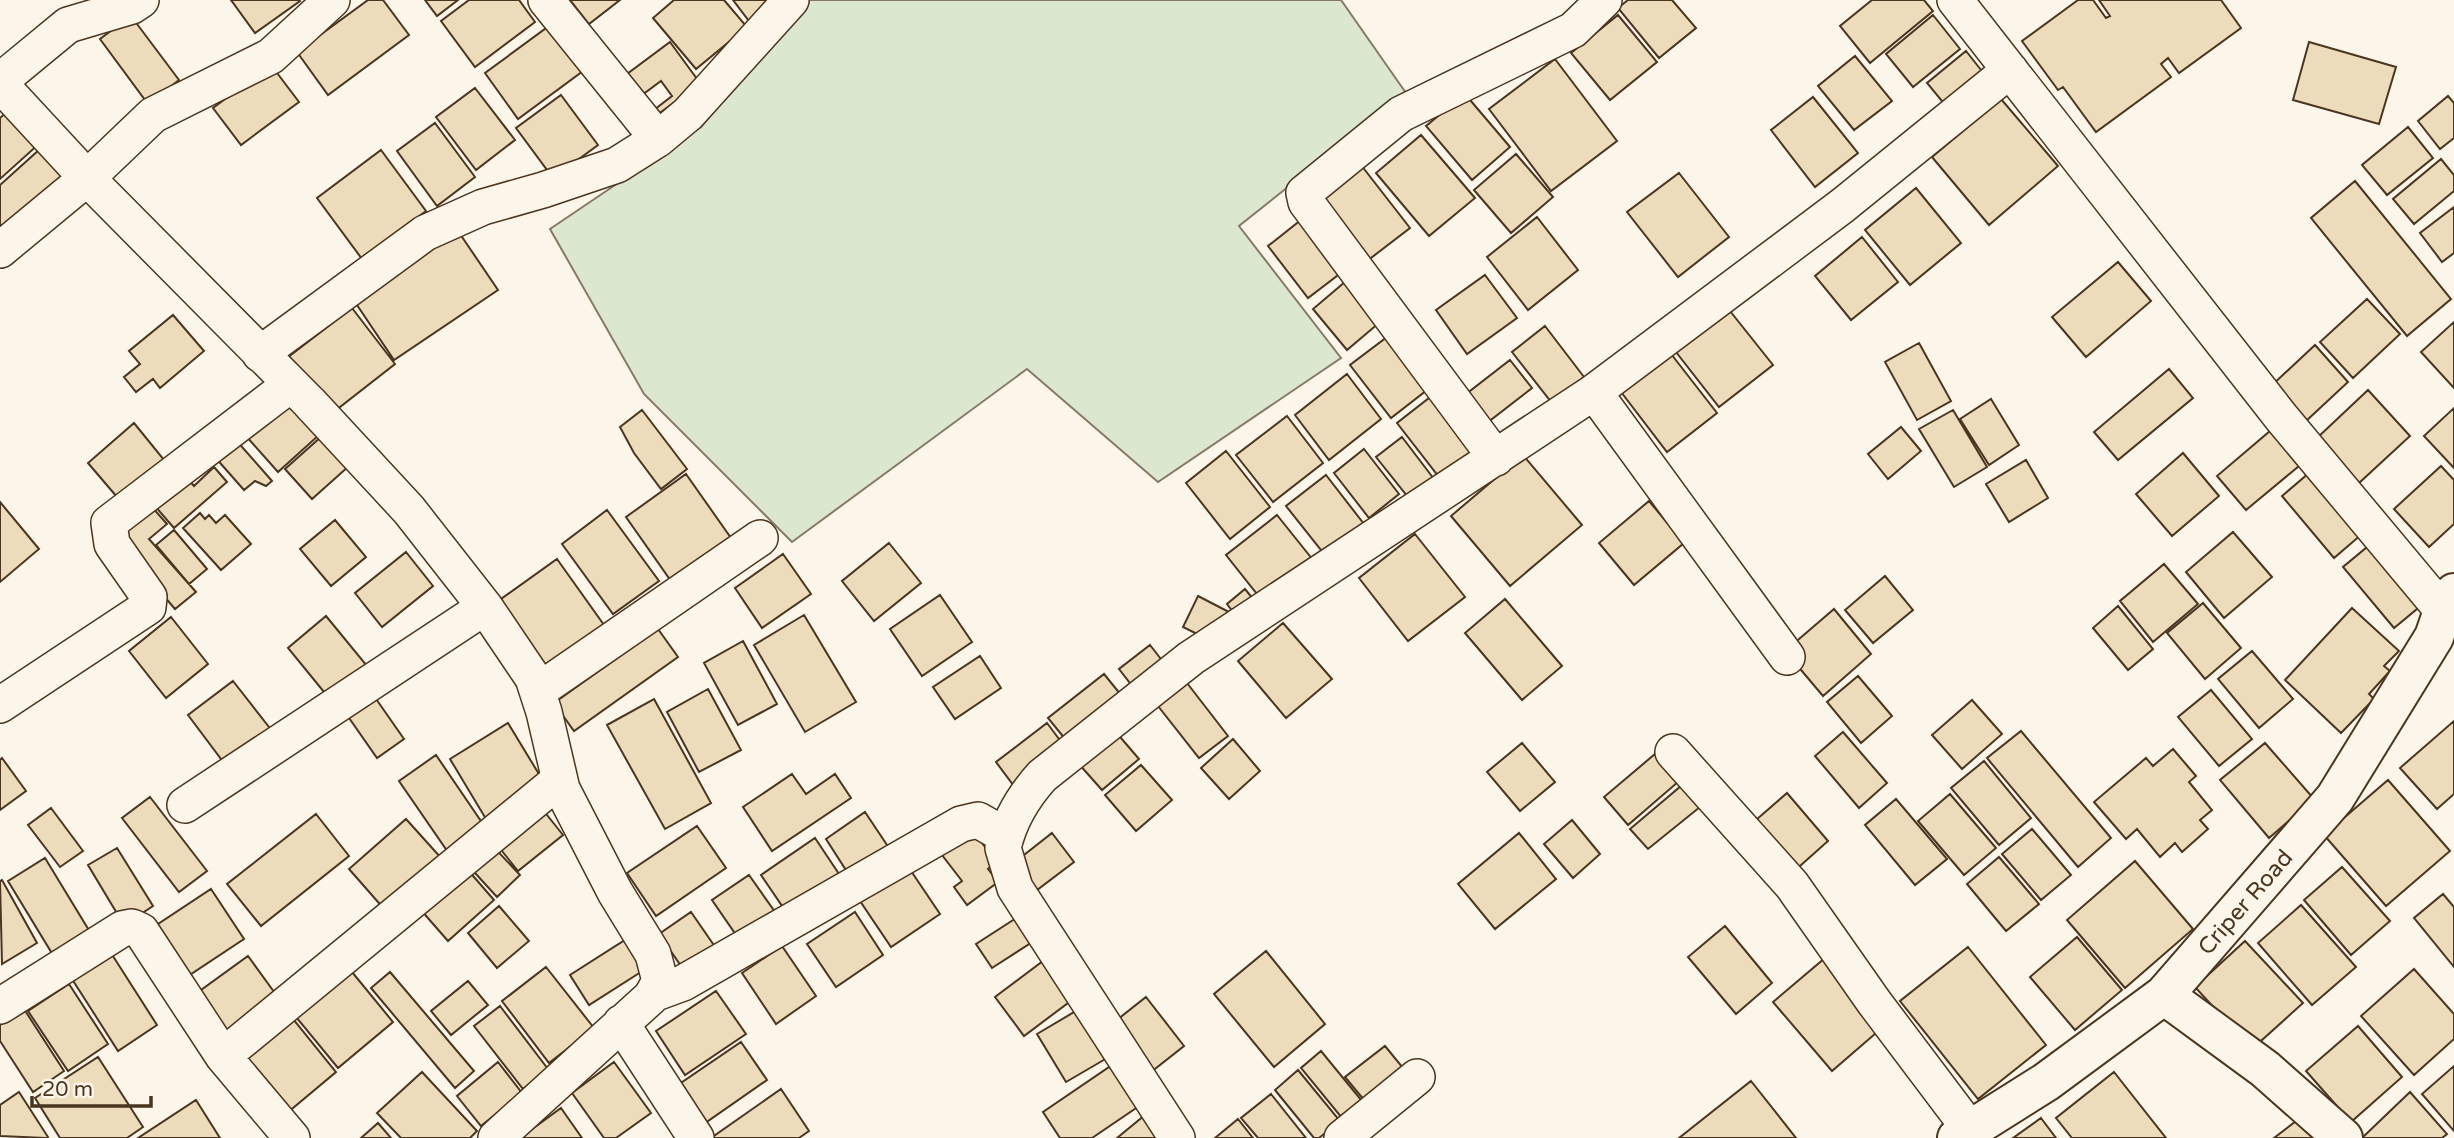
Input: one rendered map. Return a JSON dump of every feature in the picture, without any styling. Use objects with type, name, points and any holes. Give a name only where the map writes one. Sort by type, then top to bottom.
[{"type":"main road","name":"Criper Road","points":[[1963,1133],[2046,1082],[2164,995],[2335,798],[2434,637],[2449,602]]},
{"type":"main road","points":[[2164,995],[2265,1069],[2343,1138]]},
{"type":"street","points":[[141,0],[132,6],[68,25],[0,82],[87,178],[291,384],[410,510],[485,607],[521,659],[538,691],[558,781],[615,892],[653,954],[660,981],[653,994],[496,1138]]},
{"type":"street","points":[[0,250],[87,178],[159,111],[271,56],[332,0]]},
{"type":"street","points":[[546,0],[658,139]]},
{"type":"street","points":[[260,354],[425,233],[483,206],[544,190],[617,165],[658,139],[688,114],[791,0]]},
{"type":"street","points":[[1496,458],[1306,202],[1304,193],[1401,114],[1573,30],[1604,0]]},
{"type":"street","points":[[1955,0],[2281,417],[2449,602]]},
{"type":"street","points":[[1177,1138],[1015,888],[1003,848],[1023,800],[1042,776],[1191,658],[1594,392],[1842,206],[2010,70]]},
{"type":"street","points":[[0,705],[148,607],[149,597],[112,544],[109,523],[113,516],[291,384]]},
{"type":"street","points":[[1594,392],[1787,657]]},
{"type":"street","points":[[538,691],[760,538]]},
{"type":"street","points":[[185,805],[485,607]]},
{"type":"street","points":[[1673,752],[1792,885],[1963,1133]]},
{"type":"street","points":[[223,1056],[558,781]]},
{"type":"street","points":[[653,994],[683,983],[970,820],[978,820],[1006,836]]},
{"type":"street","points":[[0,1006],[122,929],[132,927],[141,931],[223,1056],[292,1138]]},
{"type":"street","points":[[621,1023],[696,1138]]},
{"type":"street","points":[[1342,1138],[1417,1077]]},
{"type":"green space","points":[[808,0],[1341,0],[1406,93],[1239,226],[1341,358],[1158,482],[1027,369],[792,542],[644,394],[550,229],[701,127]]},
{"type":"building","points":[[231,0],[299,0],[300,1],[255,33]]},
{"type":"building","points":[[368,0],[383,0],[409,35],[328,95],[297,52]]},
{"type":"building","points":[[425,0],[458,0],[437,16]]},
{"type":"building","points":[[469,0],[519,0],[535,22],[475,67],[441,21]]},
{"type":"building","points":[[570,0],[620,0],[589,24]]},
{"type":"building","points":[[674,0],[724,0],[747,27],[696,69],[653,18]]},
{"type":"building","points":[[733,0],[776,0],[749,21]]},
{"type":"building","points":[[1628,0],[1672,0],[1696,28],[1659,58],[1618,8]]},
{"type":"building","points":[[1872,0],[1924,0],[1933,11],[1870,63],[1840,26]]},
{"type":"building","points":[[2078,0],[2093,0],[2106,18],[2110,16],[2099,0],[2221,0],[2241,28],[2179,73],[2168,58],[2161,64],[2171,77],[2096,132],[2063,87],[2058,90],[2022,41]]},
{"type":"building","points":[[1618,15],[1657,62],[1610,100],[1571,53]]},
{"type":"building","points":[[1933,15],[1960,49],[1913,87],[1886,54]]},
{"type":"building","points":[[131,16],[179,80],[148,104],[100,39]]},
{"type":"building","points":[[549,26],[583,71],[518,119],[485,73]]},
{"type":"building","points":[[670,42],[700,83],[653,118],[650,113],[672,96],[661,81],[638,98],[623,77]]},
{"type":"building","points":[[2309,42],[2396,67],[2379,124],[2293,100]]},
{"type":"building","points":[[1966,51],[1989,80],[1951,112],[1927,83]]},
{"type":"building","points":[[1855,56],[1892,101],[1854,130],[1818,86]]},
{"type":"building","points":[[1555,59],[1617,141],[1551,191],[1489,109]]},
{"type":"building","points":[[271,65],[299,102],[241,145],[213,108]]},
{"type":"building","points":[[475,88],[515,140],[476,170],[436,117]]},
{"type":"building","points":[[1465,94],[1510,147],[1472,180],[1426,126]]},
{"type":"building","points":[[561,95],[598,145],[553,178],[516,128]]},
{"type":"building","points":[[2448,96],[2454,103],[2454,138],[2440,149],[2418,121]]},
{"type":"building","points":[[1813,97],[1858,153],[1815,187],[1771,130]]},
{"type":"building","points":[[2001,99],[2058,166],[1989,225],[1932,157]]},
{"type":"building","points":[[10,109],[41,142],[0,179],[0,118]]},
{"type":"building","points":[[435,123],[475,177],[437,206],[397,151]]},
{"type":"building","points":[[2408,127],[2433,158],[2387,195],[2362,165]]},
{"type":"building","points":[[1421,135],[1475,198],[1429,236],[1376,173]]},
{"type":"building","points":[[40,149],[73,186],[0,247],[0,185]]},
{"type":"building","points":[[381,150],[426,211],[362,259],[317,198]]},
{"type":"building","points":[[1516,154],[1553,197],[1511,233],[1474,190]]},
{"type":"building","points":[[2441,159],[2454,175],[2454,191],[2414,224],[2393,199]]},
{"type":"building","points":[[1361,165],[1410,228],[1367,261],[1319,197]]},
{"type":"building","points":[[1679,173],[1729,237],[1678,277],[1627,212]]},
{"type":"building","points":[[2355,181],[2451,299],[2407,336],[2311,218]]},
{"type":"building","points":[[1916,188],[1961,243],[1910,285],[1865,230]]},
{"type":"building","points":[[2454,207],[2454,253],[2442,262],[2420,233]]},
{"type":"building","points":[[1306,216],[1346,269],[1308,298],[1268,246]]},
{"type":"building","points":[[1537,217],[1578,270],[1528,310],[1487,257]]},
{"type":"building","points":[[458,231],[498,290],[394,360],[355,302]]},
{"type":"building","points":[[1862,237],[1898,282],[1851,320],[1815,276]]},
{"type":"building","points":[[2118,262],[2151,301],[2086,357],[2052,317]]},
{"type":"building","points":[[1485,275],[1517,318],[1467,354],[1436,310]]},
{"type":"building","points":[[1352,276],[1386,317],[1347,350],[1313,309]]},
{"type":"building","points":[[2367,299],[2400,334],[2353,378],[2320,342]]},
{"type":"building","points":[[352,308],[395,364],[331,414],[287,358]]},
{"type":"building","points":[[1730,311],[1773,365],[1719,407],[1676,352]]},
{"type":"building","points":[[173,315],[204,351],[160,388],[153,379],[136,392],[124,377],[140,364],[129,351]]},
{"type":"building","points":[[2454,322],[2454,388],[2421,352]]},
{"type":"building","points":[[1545,326],[1584,377],[1552,403],[1512,352]]},
{"type":"building","points":[[1395,331],[1436,383],[1391,418],[1350,365]]},
{"type":"building","points":[[1919,343],[1951,401],[1917,420],[1885,362]]},
{"type":"building","points":[[2315,345],[2348,382],[2305,422],[2271,386]]},
{"type":"building","points":[[1668,350],[1717,413],[1667,452],[1618,388]]},
{"type":"building","points":[[1510,360],[1532,388],[1483,426],[1461,398]]},
{"type":"building","points":[[2169,369],[2193,398],[2118,460],[2094,432]]},
{"type":"building","points":[[1347,374],[1381,419],[1329,460],[1295,415]]},
{"type":"building","points":[[2368,390],[2410,436],[2359,483],[2317,438]]},
{"type":"building","points":[[1438,391],[1480,446],[1439,477],[1397,423]]},
{"type":"building","points":[[1991,399],[2019,445],[1989,465],[1960,419]]},
{"type":"building","points":[[287,400],[319,435],[278,472],[246,436]]},
{"type":"building","points":[[2454,408],[2454,468],[2424,436]]},
{"type":"building","points":[[642,410],[687,469],[661,489],[634,453],[620,427]]},
{"type":"building","points":[[1953,410],[1987,467],[1954,487],[1919,429]]},
{"type":"building","points":[[1287,416],[1323,463],[1273,502],[1236,455]]},
{"type":"building","points":[[134,423],[169,466],[123,504],[88,463]]},
{"type":"building","points":[[1901,427],[1921,451],[1888,479],[1868,454]]},
{"type":"building","points":[[2270,431],[2299,466],[2246,510],[2217,476]]},
{"type":"building","points":[[322,436],[349,466],[312,499],[285,469]]},
{"type":"building","points":[[1402,437],[1437,483],[1412,502],[1376,457]]},
{"type":"building","points":[[235,439],[272,481],[266,486],[255,481],[244,490],[214,456]]},
{"type":"building","points":[[1364,449],[1399,494],[1369,518],[1334,473]]},
{"type":"building","points":[[1226,451],[1270,507],[1230,539],[1186,483]]},
{"type":"building","points":[[2183,453],[2219,496],[2172,536],[2136,494]]},
{"type":"building","points":[[1523,455],[1582,525],[1510,586],[1451,516]]},
{"type":"building","points":[[2026,460],[2048,498],[2009,522],[1986,484]]},
{"type":"building","points":[[2441,466],[2454,480],[2454,524],[2429,547],[2394,509]]},
{"type":"building","points":[[214,467],[227,482],[174,528],[154,505],[186,477],[194,486]]},
{"type":"building","points":[[2316,467],[2369,528],[2334,558],[2282,496]]},
{"type":"building","points":[[686,474],[731,538],[671,581],[626,517]]},
{"type":"building","points":[[1326,475],[1364,524],[1325,555],[1286,506]]},
{"type":"building","points":[[1649,501],[1684,543],[1634,585],[1599,543]]},
{"type":"building","points":[[0,502],[39,549],[0,582]]},
{"type":"building","points":[[151,506],[167,524],[149,539],[196,592],[175,609],[114,538]]},
{"type":"building","points":[[607,510],[659,581],[613,614],[562,544]]},
{"type":"building","points":[[200,513],[205,519],[209,515],[216,523],[225,515],[251,544],[221,570],[183,528]]},
{"type":"building","points":[[1277,515],[1317,565],[1265,604],[1226,555]]},
{"type":"building","points":[[335,520],[366,557],[331,586],[300,549]]},
{"type":"building","points":[[174,530],[207,569],[189,584],[156,545]]},
{"type":"building","points":[[2233,532],[2272,577],[2224,618],[2186,572]]},
{"type":"building","points":[[1415,534],[1465,597],[1408,641],[1359,578]]},
{"type":"building","points":[[2378,538],[2429,599],[2394,628],[2343,567]]},
{"type":"building","points":[[889,543],[921,583],[874,621],[842,581]]},
{"type":"building","points":[[406,552],[433,586],[382,627],[355,593]]},
{"type":"building","points":[[783,554],[811,594],[762,628],[735,588]]},
{"type":"building","points":[[557,559],[604,625],[540,669],[494,604]]},
{"type":"building","points":[[2164,564],[2198,604],[2153,642],[2120,601]]},
{"type":"building","points":[[1885,576],[1913,610],[1873,643],[1845,610]]},
{"type":"building","points":[[1245,589],[1258,605],[1239,620],[1227,604]]},
{"type":"building","points":[[940,595],[972,642],[922,676],[890,629]]},
{"type":"building","points":[[1198,596],[1229,612],[1213,642],[1183,627]]},
{"type":"building","points":[[1505,599],[1562,666],[1522,700],[1465,633]]},
{"type":"building","points":[[2203,603],[2241,648],[2205,679],[2167,633]]},
{"type":"building","points":[[2118,606],[2153,649],[2128,670],[2093,628]]},
{"type":"building","points":[[2352,608],[2399,651],[2384,666],[2390,671],[2369,694],[2374,699],[2341,733],[2285,680]]},
{"type":"building","points":[[1834,609],[1871,654],[1823,696],[1785,651]]},
{"type":"building","points":[[804,615],[856,702],[805,732],[754,645]]},
{"type":"building","points":[[326,616],[372,672],[333,703],[288,648]]},
{"type":"building","points":[[171,617],[208,664],[166,698],[129,651]]},
{"type":"building","points":[[1283,623],[1332,679],[1286,718],[1238,661]]},
{"type":"building","points":[[658,629],[678,657],[574,731],[554,703]]},
{"type":"building","points":[[743,641],[777,704],[738,725],[704,663]]},
{"type":"building","points":[[1150,645],[1171,672],[1140,696],[1119,669]]},
{"type":"building","points":[[2252,651],[2293,699],[2259,728],[2218,679]]},
{"type":"building","points":[[980,656],[1001,688],[955,719],[933,687]]},
{"type":"building","points":[[1104,674],[1130,706],[1074,750],[1048,718]]},
{"type":"building","points":[[1858,676],[1892,716],[1861,743],[1827,702]]},
{"type":"building","points":[[233,681],[276,736],[230,771],[188,715]]},
{"type":"building","points":[[1187,683],[1228,736],[1199,758],[1158,706]]},
{"type":"building","points":[[708,689],[741,750],[699,772],[667,712]]},
{"type":"building","points":[[2211,690],[2252,739],[2219,766],[2178,717]]},
{"type":"building","points":[[374,696],[404,739],[377,758],[347,715]]},
{"type":"building","points":[[654,699],[711,803],[665,829],[607,725]]},
{"type":"building","points":[[1972,700],[2002,734],[1962,769],[1932,735]]},
{"type":"building","points":[[2454,721],[2454,794],[2437,809],[2400,768]]},
{"type":"building","points":[[508,723],[548,789],[489,824],[450,759]]},
{"type":"building","points":[[1047,723],[1065,747],[1014,786],[996,762]]},
{"type":"building","points":[[1115,731],[1139,759],[1102,790],[1078,763]]},
{"type":"building","points":[[2021,731],[2111,838],[2078,867],[1987,758]]},
{"type":"building","points":[[1843,732],[1887,783],[1859,808],[1815,756]]},
{"type":"building","points":[[1233,739],[1260,771],[1229,799],[1201,768]]},
{"type":"building","points":[[1522,743],[1555,782],[1520,811],[1487,772]]},
{"type":"building","points":[[2265,743],[2314,799],[2269,838],[2220,780]]},
{"type":"building","points":[[2173,749],[2196,776],[2189,782],[2212,810],[2200,820],[2208,829],[2182,852],[2175,843],[2160,857],[2137,829],[2126,839],[2094,802],[2146,758],[2153,766]]},
{"type":"building","points":[[1655,754],[1678,782],[1628,825],[1604,797]]},
{"type":"building","points":[[436,755],[487,830],[450,855],[399,781]]},
{"type":"building","points":[[2,758],[26,791],[0,810],[0,760]]},
{"type":"building","points":[[1984,761],[2031,818],[1999,845],[1951,788]]},
{"type":"building","points":[[1141,765],[1172,800],[1136,831],[1105,795]]},
{"type":"building","points":[[792,774],[806,794],[835,774],[851,798],[772,851],[743,807]]},
{"type":"building","points":[[2388,780],[2450,851],[2386,906],[2324,835]]},
{"type":"building","points":[[1681,786],[1700,807],[1648,849],[1630,829]]},
{"type":"building","points":[[1787,793],[1828,841],[1791,874],[1749,826]]},
{"type":"building","points":[[1950,794],[1996,848],[1964,875],[1918,821]]},
{"type":"building","points":[[150,797],[207,871],[179,892],[122,818]]},
{"type":"building","points":[[1896,799],[1947,859],[1915,885],[1865,825]]},
{"type":"building","points":[[539,805],[563,835],[518,871],[494,841]]},
{"type":"building","points":[[51,808],[83,851],[60,867],[28,825]]},
{"type":"building","points":[[865,812],[893,854],[853,881],[826,839]]},
{"type":"building","points":[[316,814],[349,856],[261,926],[227,884]]},
{"type":"building","points":[[406,819],[442,859],[385,910],[349,869]]},
{"type":"building","points":[[1572,820],[1600,854],[1573,878],[1544,844]]},
{"type":"building","points":[[697,826],[726,868],[656,916],[627,873]]},
{"type":"building","points":[[2032,829],[2071,875],[2041,900],[2002,854]]},
{"type":"building","points":[[974,832],[996,862],[988,869],[998,882],[967,905],[954,887],[962,881],[942,855]]},
{"type":"building","points":[[1052,833],[1074,862],[1037,890],[1015,862]]},
{"type":"building","points":[[1519,833],[1556,879],[1495,929],[1458,884]]},
{"type":"building","points":[[815,838],[845,883],[791,919],[761,875]]},
{"type":"building","points":[[488,841],[520,875],[497,897],[465,862]]},
{"type":"building","points":[[117,848],[153,906],[124,925],[88,865]]},
{"type":"building","points":[[1999,857],[2039,904],[2006,931],[1967,884]]},
{"type":"building","points":[[45,858],[90,932],[53,955],[8,881]]},
{"type":"building","points":[[2135,861],[2193,929],[2125,988],[2067,920]]},
{"type":"building","points":[[905,862],[940,914],[891,947],[856,895]]},
{"type":"building","points":[[2342,867],[2390,921],[2351,955],[2304,900]]},
{"type":"building","points":[[467,869],[494,900],[448,941],[420,909]]},
{"type":"building","points":[[749,875],[780,919],[743,945],[712,900]]},
{"type":"building","points":[[2,880],[37,943],[2,964],[0,881]]},
{"type":"building","points":[[211,889],[244,939],[182,980],[149,930]]},
{"type":"building","points":[[2443,894],[2454,907],[2454,967],[2414,918]]},
{"type":"building","points":[[2301,905],[2356,967],[2312,1005],[2258,943]]},
{"type":"building","points":[[499,906],[529,941],[497,968],[468,933]]},
{"type":"building","points":[[691,912],[720,954],[688,976],[659,934]]},
{"type":"building","points":[[855,912],[883,955],[836,987],[807,944]]},
{"type":"building","points":[[1021,915],[1037,939],[992,968],[976,944]]},
{"type":"building","points":[[1725,926],[1772,983],[1736,1014],[1688,957]]},
{"type":"building","points":[[2077,937],[2122,990],[2075,1030],[2030,977]]},
{"type":"building","points":[[625,940],[644,970],[589,1005],[570,975]]},
{"type":"building","points":[[2245,941],[2303,1003],[2252,1049],[2195,987]]},
{"type":"building","points":[[782,946],[816,996],[776,1024],[742,973]]},
{"type":"building","points":[[1968,947],[2046,1045],[1978,1099],[1900,1001]]},
{"type":"building","points":[[1266,951],[1325,1024],[1274,1067],[1214,994]]},
{"type":"building","points":[[111,953],[157,1025],[118,1051],[72,979]]},
{"type":"building","points":[[1051,955],[1080,994],[1024,1036],[995,997]]},
{"type":"building","points":[[248,956],[277,996],[220,1039],[190,998]]},
{"type":"building","points":[[1825,958],[1883,1027],[1832,1071],[1773,1002]]},
{"type":"building","points":[[546,967],[594,1028],[549,1063],[502,1001]]},
{"type":"building","points":[[2414,969],[2454,1014],[2454,1039],[2414,1075],[2361,1016]]},
{"type":"building","points":[[352,972],[393,1022],[338,1068],[296,1017]]},
{"type":"building","points":[[390,972],[474,1071],[455,1088],[371,988]]},
{"type":"building","points":[[468,981],[488,1005],[451,1035],[431,1011]]},
{"type":"building","points":[[69,984],[108,1044],[68,1071],[28,1011]]},
{"type":"building","points":[[716,991],[746,1034],[685,1075],[656,1031]]},
{"type":"building","points":[[1146,997],[1184,1046],[1151,1072],[1113,1023]]},
{"type":"building","points":[[1086,1005],[1114,1054],[1066,1082],[1037,1034]]},
{"type":"building","points":[[500,1006],[548,1069],[523,1089],[474,1026]]},
{"type":"building","points":[[24,1009],[64,1071],[33,1092],[0,1041],[0,1025]]},
{"type":"building","points":[[289,1014],[336,1072],[281,1118],[233,1061]]},
{"type":"building","points":[[2358,1026],[2402,1077],[2351,1122],[2306,1071]]},
{"type":"building","points":[[741,1042],[767,1080],[698,1128],[672,1089]]},
{"type":"building","points":[[1385,1046],[1408,1074],[1369,1106],[1345,1077]]},
{"type":"building","points":[[1321,1051],[1362,1101],[1342,1118],[1301,1068]]},
{"type":"building","points":[[98,1057],[143,1127],[127,1138],[60,1138],[35,1098]]},
{"type":"building","points":[[1118,1061],[1145,1102],[1092,1138],[1060,1138],[1043,1112]]},
{"type":"building","points":[[498,1062],[522,1093],[481,1126],[457,1096]]},
{"type":"building","points":[[614,1062],[651,1113],[616,1138],[604,1138],[572,1093]]},
{"type":"building","points":[[2454,1066],[2454,1131],[2422,1094]]},
{"type":"building","points":[[1298,1070],[1340,1121],[1319,1138],[1314,1138],[1275,1090]]},
{"type":"building","points":[[422,1072],[477,1131],[470,1138],[401,1138],[377,1113]]},
{"type":"building","points":[[2114,1072],[2166,1138],[2072,1138],[2056,1118]]},
{"type":"building","points":[[1751,1081],[1796,1138],[1679,1138]]},
{"type":"building","points":[[781,1089],[809,1131],[799,1138],[711,1138]]},
{"type":"building","points":[[19,1092],[48,1137],[0,1136],[0,1105]]},
{"type":"building","points":[[2410,1092],[2447,1134],[2442,1138],[2362,1138]]},
{"type":"building","points":[[1271,1094],[1306,1138],[1258,1138],[1241,1118]]},
{"type":"building","points":[[196,1100],[220,1138],[138,1138]]},
{"type":"building","points":[[561,1108],[582,1138],[520,1138]]},
{"type":"building","points":[[1145,1115],[1163,1138],[1117,1138]]},
{"type":"building","points":[[2041,1118],[2056,1138],[2013,1138]]},
{"type":"building","points":[[2300,1118],[2315,1138],[2274,1138]]},
{"type":"building","points":[[1238,1119],[1253,1138],[1215,1138]]},
{"type":"building","points":[[378,1123],[391,1138],[361,1138]]}]
